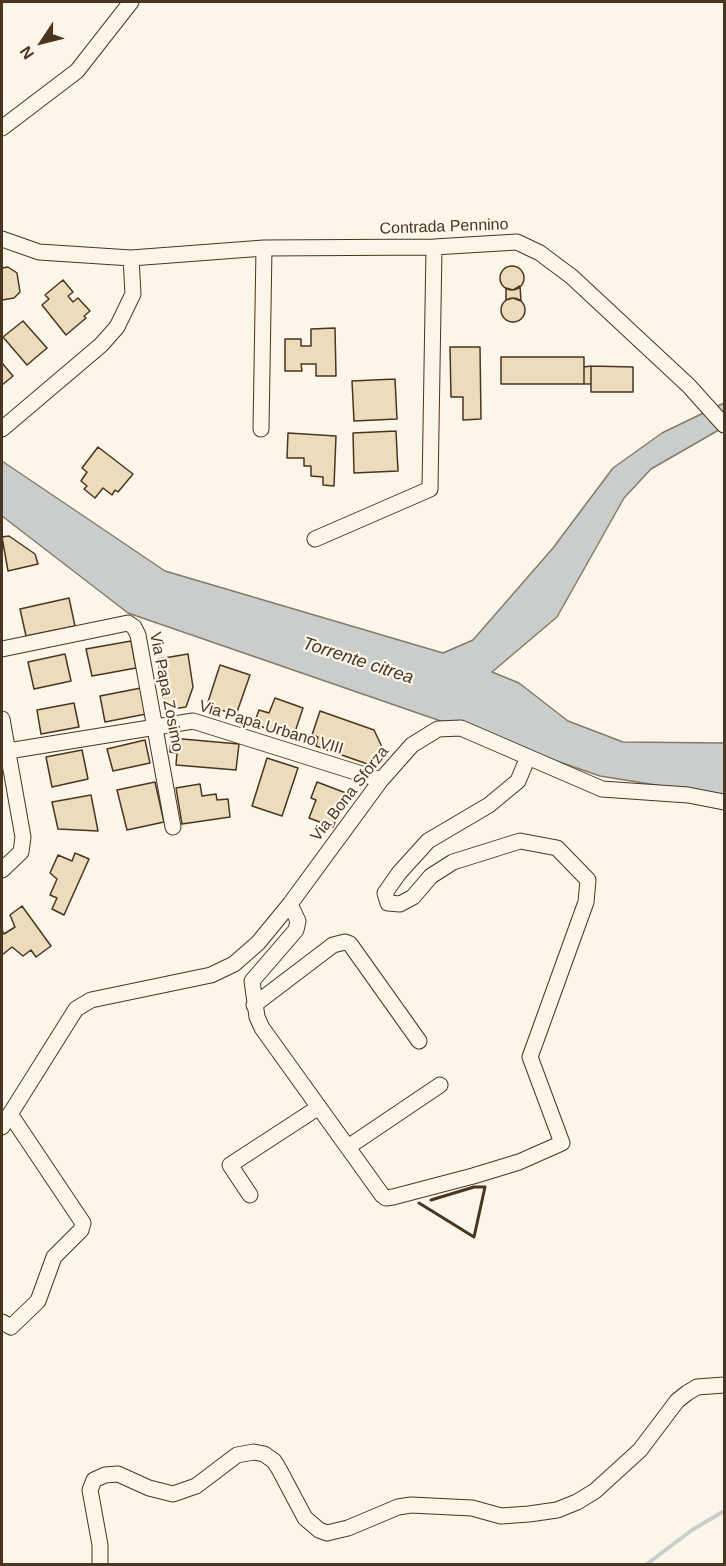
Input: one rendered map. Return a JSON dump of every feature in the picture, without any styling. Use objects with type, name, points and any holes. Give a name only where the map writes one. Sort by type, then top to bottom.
[{"type":"street","points":[[2,128],[77,71],[131,2]]},
{"type":"street","name":"Contrada Pennino","points":[[2,239],[39,252],[131,258],[264,248],[434,247],[517,242],[540,253],[572,277],[709,407],[724,425]]},
{"type":"street","points":[[315,539],[430,489],[434,247]]},
{"type":"street","points":[[261,429],[264,248]]},
{"type":"street","points":[[2,429],[100,345],[117,327],[133,294],[131,258]]},
{"type":"street","name":"Via Papa Zosimo","points":[[2,649],[128,623],[134,627],[138,635],[173,827]]},
{"type":"street","points":[[2,719],[23,837],[21,852],[2,870]]},
{"type":"street","name":"Via Papa Urbano VIII","points":[[8,751],[193,720],[381,780]]},
{"type":"street","name":"Via Bona Sforza","points":[[2,1322],[11,1326],[38,1302],[54,1257],[81,1230],[83,1223],[6,1120],[76,1009],[92,1000],[211,975],[234,964],[258,943],[290,904],[381,780],[412,745],[438,729],[460,728],[528,757]]},
{"type":"street","points":[[290,904],[298,921],[296,930],[252,981],[254,1005],[262,1028],[386,1198],[519,1162],[562,1143],[530,1057],[586,902],[588,880],[557,848],[520,840],[453,862],[431,876],[413,897],[400,904],[388,903],[385,893],[399,873],[428,841],[473,815],[518,781],[528,757],[602,789],[688,795],[724,802]]},
{"type":"street","points":[[254,1005],[333,945],[345,942],[350,944],[419,1041]]},
{"type":"street","points":[[348,1148],[440,1085]]},
{"type":"street","points":[[250,1195],[230,1166],[319,1107]]},
{"type":"street","points":[[100,1564],[100,1545],[90,1490],[94,1480],[105,1475],[118,1474],[149,1488],[173,1494],[196,1486],[237,1455],[264,1454],[274,1461],[305,1518],[319,1530],[327,1533],[348,1528],[398,1507],[472,1508],[501,1516],[557,1510],[595,1491],[640,1450],[677,1401],[687,1392],[697,1387],[724,1385]]},
{"type":"water","name":"Torrente citrea","points":[[724,403],[724,427],[651,469],[624,498],[557,617],[492,672],[519,683],[568,721],[623,742],[724,743],[724,796],[600,776],[128,613],[2,516],[2,461],[165,571],[443,653],[473,640],[553,548],[613,468],[662,433]]},
{"type":"building","points":[[512,266],[517,267],[523,273],[523,283],[517,289],[512,290],[507,289],[501,283],[500,278],[501,273],[507,267]]},
{"type":"building","points":[[8,267],[17,273],[20,292],[14,298],[2,300],[2,268]]},
{"type":"building","points":[[63,280],[73,292],[68,296],[73,302],[78,298],[90,311],[84,316],[86,318],[66,335],[42,305],[49,299],[45,295]]},
{"type":"building","points":[[520,286],[521,301],[513,298],[506,300],[506,288],[513,290]]},
{"type":"building","points":[[513,298],[518,299],[524,305],[524,315],[518,321],[513,322],[508,321],[502,315],[501,310],[502,305],[508,299]]},
{"type":"building","points":[[23,321],[47,348],[27,365],[3,337]]},
{"type":"building","points":[[335,328],[336,376],[316,376],[316,364],[301,364],[302,371],[285,371],[285,339],[301,339],[301,346],[311,346],[311,329]]},
{"type":"building","points":[[450,347],[480,347],[481,419],[463,420],[463,397],[451,397]]},
{"type":"building","points":[[501,357],[584,357],[584,384],[501,384]]},
{"type":"building","points":[[2,363],[13,376],[2,385]]},
{"type":"building","points":[[591,366],[591,384],[584,384],[584,367]]},
{"type":"building","points":[[591,366],[633,367],[633,392],[591,392]]},
{"type":"building","points":[[395,379],[397,419],[354,421],[352,381]]},
{"type":"building","points":[[396,431],[398,471],[354,473],[353,433]]},
{"type":"building","points":[[288,433],[336,436],[334,486],[323,485],[323,477],[311,476],[311,466],[304,466],[304,458],[287,458]]},
{"type":"building","points":[[98,447],[133,474],[118,492],[115,490],[112,495],[103,488],[95,498],[84,489],[87,486],[81,481],[87,472],[82,468]]},
{"type":"building","points":[[9,536],[35,554],[38,564],[8,571],[2,537]]},
{"type":"building","points":[[69,598],[75,626],[26,636],[20,609]]},
{"type":"building","points":[[131,641],[136,668],[92,676],[86,649]]},
{"type":"building","points":[[65,654],[71,681],[34,689],[28,662]]},
{"type":"building","points":[[188,654],[193,687],[186,707],[166,710],[158,659]]},
{"type":"building","points":[[220,665],[250,675],[236,715],[207,705]]},
{"type":"building","points":[[141,688],[146,714],[105,722],[100,696]]},
{"type":"building","points":[[275,698],[303,708],[293,738],[254,724],[259,710],[269,713]]},
{"type":"building","points":[[74,703],[79,727],[41,734],[37,710]]},
{"type":"building","points":[[320,711],[374,730],[383,749],[376,767],[316,746],[318,737],[312,735]]},
{"type":"building","points":[[171,738],[239,744],[236,770],[176,765],[177,753],[170,752]]},
{"type":"building","points":[[145,740],[150,763],[113,771],[107,749]]},
{"type":"building","points":[[82,750],[88,779],[52,787],[46,757]]},
{"type":"building","points":[[267,758],[298,768],[282,816],[252,806]]},
{"type":"building","points":[[155,782],[164,822],[127,830],[117,790]]},
{"type":"building","points":[[317,782],[346,793],[333,827],[309,818],[316,800],[311,798]]},
{"type":"building","points":[[200,784],[202,796],[216,794],[217,800],[228,799],[230,817],[182,824],[176,788]]},
{"type":"building","points":[[91,795],[98,831],[58,829],[52,802]]},
{"type":"building","points":[[75,853],[89,859],[64,915],[52,909],[57,898],[50,895],[57,879],[50,873],[58,855],[72,861]]},
{"type":"building","points":[[22,906],[51,946],[36,957],[31,950],[23,956],[12,947],[2,955],[2,930],[4,934],[15,927],[10,915]]},
{"type":"waterway","points":[[647,1564],[692,1530],[724,1511]]},
{"type":"wall","points":[[419,1203],[474,1237],[485,1187],[474,1187],[431,1200]]}]
